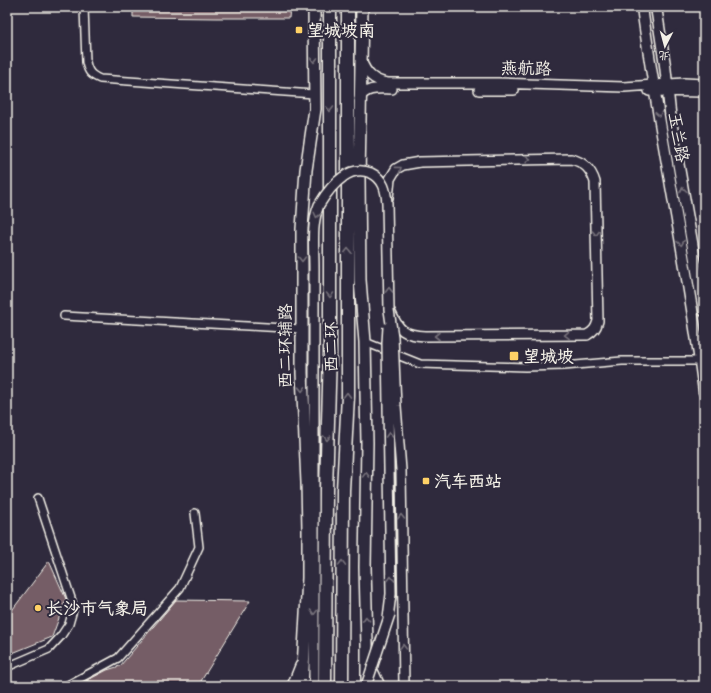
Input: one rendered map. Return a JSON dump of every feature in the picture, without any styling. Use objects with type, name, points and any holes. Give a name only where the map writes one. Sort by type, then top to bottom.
[{"type":"highway","name":"西二环","points":[[325,686],[326,490],[330,322],[330,7]]},
{"type":"highway","name":"西二环","points":[[342,686],[343,490],[348,396],[348,7]]},
{"type":"main road","name":"西二环辅路","points":[[302,686],[305,654],[308,578],[307,469],[302,397],[303,204],[306,170],[315,109],[314,7]]},
{"type":"main road","points":[[362,7],[358,178],[360,280],[365,342],[367,443],[365,597],[367,645],[366,686]]},
{"type":"main road","name":"玉兰路","points":[[642,7],[654,88],[702,361],[704,392]]},
{"type":"main road","name":"玉兰路","points":[[656,7],[671,121],[704,311]]},
{"type":"main road","points":[[367,645],[372,670],[378,686]]},
{"type":"main road","points":[[292,686],[305,654]]},
{"type":"street","points":[[84,7],[86,62],[88,71],[92,76],[100,79],[314,94]]},
{"type":"street","name":"燕航路","points":[[361,58],[364,68],[372,77],[381,82],[388,83],[498,83],[654,88]]},
{"type":"street","name":"燕航路","points":[[359,99],[366,91],[380,89],[667,88],[704,84]]},
{"type":"street","name":"燕航路","points":[[667,88],[704,92]]},
{"type":"street","points":[[387,204],[390,179],[396,169],[403,165],[416,163],[496,160],[571,159],[584,164],[593,175],[595,182],[598,321],[596,327],[587,335],[414,335],[408,334],[398,326],[389,310]]},
{"type":"street","points":[[314,686],[314,240],[316,216],[319,206],[334,185],[347,174],[354,171],[367,172],[376,176],[382,182],[385,189],[387,204],[389,310],[387,343],[391,594],[388,618]]},
{"type":"street","points":[[389,310],[393,337],[400,470],[404,686]]},
{"type":"street","points":[[64,316],[302,329]]},
{"type":"street","points":[[365,342],[420,364],[525,367],[564,366],[622,361],[702,361]]},
{"type":"street","points":[[7,667],[49,649],[61,636],[69,624],[73,610],[72,601],[38,498]]},
{"type":"street","points":[[66,686],[118,658],[180,588],[199,547],[195,513]]},
{"type":"street","points":[[366,686],[388,618],[402,585]]},
{"type":"street","points":[[7,681],[10,686]]},
{"type":"building","points":[[133,7],[290,7],[289,18],[216,18],[133,17]]},
{"type":"building","name":"长沙市气象局","points":[[49,561],[66,599],[52,637],[10,654],[7,652],[7,617]]},
{"type":"building","points":[[176,600],[250,601],[198,686],[117,686],[86,681],[107,670],[120,666]]},
{"type":"place","name":"望城坡南","points":[[299,30]]},
{"type":"place","name":"望城坡","points":[[514,356]]},
{"type":"place","name":"汽车西站","points":[[426,481]]},
{"type":"place","name":"长沙市气象局","points":[[38,608]]}]
